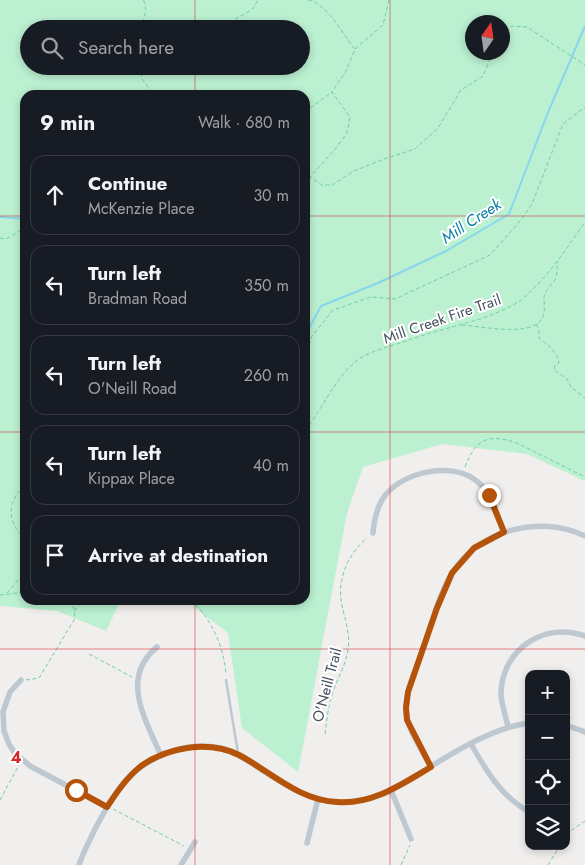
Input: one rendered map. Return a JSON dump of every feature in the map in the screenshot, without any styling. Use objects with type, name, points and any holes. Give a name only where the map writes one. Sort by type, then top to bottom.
[{"type":"street","points":[[373,533],[374,520],[381,500],[394,487],[413,477],[433,471],[449,470],[462,472],[475,479],[489,495],[504,532]]},
{"type":"street","points":[[431,767],[407,720],[406,708],[408,692],[437,608],[452,573],[474,548],[504,532],[528,526],[555,526],[574,530],[585,536]]},
{"type":"street","points":[[508,727],[502,703],[502,687],[507,668],[518,651],[533,639],[550,632],[570,632],[585,636]]},
{"type":"street","points":[[156,647],[142,665],[137,680],[137,690],[140,705],[161,756]]},
{"type":"street","points":[[21,680],[10,692],[5,702],[3,722],[9,744],[22,760],[107,807]]},
{"type":"street","points":[[78,865],[107,807],[121,786],[141,767],[161,756],[196,747],[223,749],[238,755],[296,790],[318,799],[337,802],[357,801],[375,797],[391,790],[488,735],[508,727],[525,724]]},
{"type":"street","points":[[570,726],[585,732]]},
{"type":"street","points":[[471,744],[489,776],[512,802],[525,810]]},
{"type":"street","points":[[391,790],[411,839]]},
{"type":"street","points":[[307,843],[318,799]]},
{"type":"street","points":[[181,865],[195,842]]},
{"type":"lane","points":[[226,680],[238,755]]},
{"type":"path","points":[[142,0],[146,10],[143,20]]},
{"type":"path","points":[[234,20],[253,9],[258,0]]},
{"type":"path","points":[[308,0],[313,1],[332,17],[355,49]]},
{"type":"path","points":[[310,108],[332,92],[346,71],[355,49],[383,25],[389,0]]},
{"type":"path","points":[[510,28],[512,26],[527,27],[585,65]]},
{"type":"path","points":[[332,92],[350,117],[347,133],[310,177],[322,185],[332,185],[354,171],[415,149],[438,128],[461,90],[484,76],[490,60]]},
{"type":"path","points":[[141,75],[142,79],[150,90]]},
{"type":"path","points":[[310,342],[312,336],[333,310],[371,297],[395,299],[490,255],[521,220],[532,204],[563,124],[585,106]]},
{"type":"path","name":"Mill Creek Fire Trail","points":[[310,424],[340,379],[354,362],[364,356],[425,334],[460,325],[503,310],[522,300],[548,274],[585,222]]},
{"type":"path","points":[[0,238],[6,239],[20,231]]},
{"type":"path","points":[[460,325],[507,330],[514,328],[525,329],[536,324],[541,320],[546,306],[544,298],[549,286],[556,277],[556,267],[559,258]]},
{"type":"path","points":[[536,324],[540,338],[552,347],[557,355],[559,363],[555,365],[554,370],[567,379],[571,387],[585,398]]},
{"type":"path","points":[[462,472],[471,452],[480,442],[490,438],[505,439],[517,443],[585,477]]},
{"type":"path","points":[[20,491],[14,496],[11,504],[12,521],[20,532]]},
{"type":"path","name":"O'Neill Trail","points":[[325,734],[330,700],[345,666],[349,647],[348,628],[340,599],[342,579],[347,563],[357,546],[373,533]]},
{"type":"path","points":[[7,593],[20,578]]},
{"type":"path","points":[[0,595],[20,592]]},
{"type":"path","points":[[72,605],[75,611]]},
{"type":"path","points":[[21,680],[39,678],[74,620],[75,611],[79,605]]},
{"type":"path","points":[[194,605],[219,640],[225,660],[226,680]]},
{"type":"path","points":[[89,654],[137,680]]},
{"type":"path","points":[[0,800],[22,760]]},
{"type":"path","points":[[107,807],[190,850]]},
{"type":"path","points":[[570,831],[585,821]]},
{"type":"path","points":[[401,865],[407,854],[411,839]]},
{"type":"path","points":[[548,865],[557,850]]},
{"type":"green space","points":[[0,0],[585,0],[585,481],[527,454],[442,444],[363,467],[347,513],[298,772],[242,728],[228,633],[192,605],[310,605],[310,90],[20,90],[20,605],[119,605],[106,631],[57,611],[0,606]]},
{"type":"waterway","name":"Mill Creek","points":[[310,327],[321,306],[378,283],[446,251],[509,214],[547,115],[585,26]]},
{"type":"waterway","name":"Mill Creek","points":[[0,217],[20,219]]},
{"type":"route","points":[[76,790],[107,807],[121,786],[141,767],[161,756],[185,748],[196,747],[223,749],[238,755],[303,794],[337,802],[357,801],[384,794],[431,767],[407,720],[408,692],[437,608],[452,573],[474,548],[504,532],[489,495]]}]
